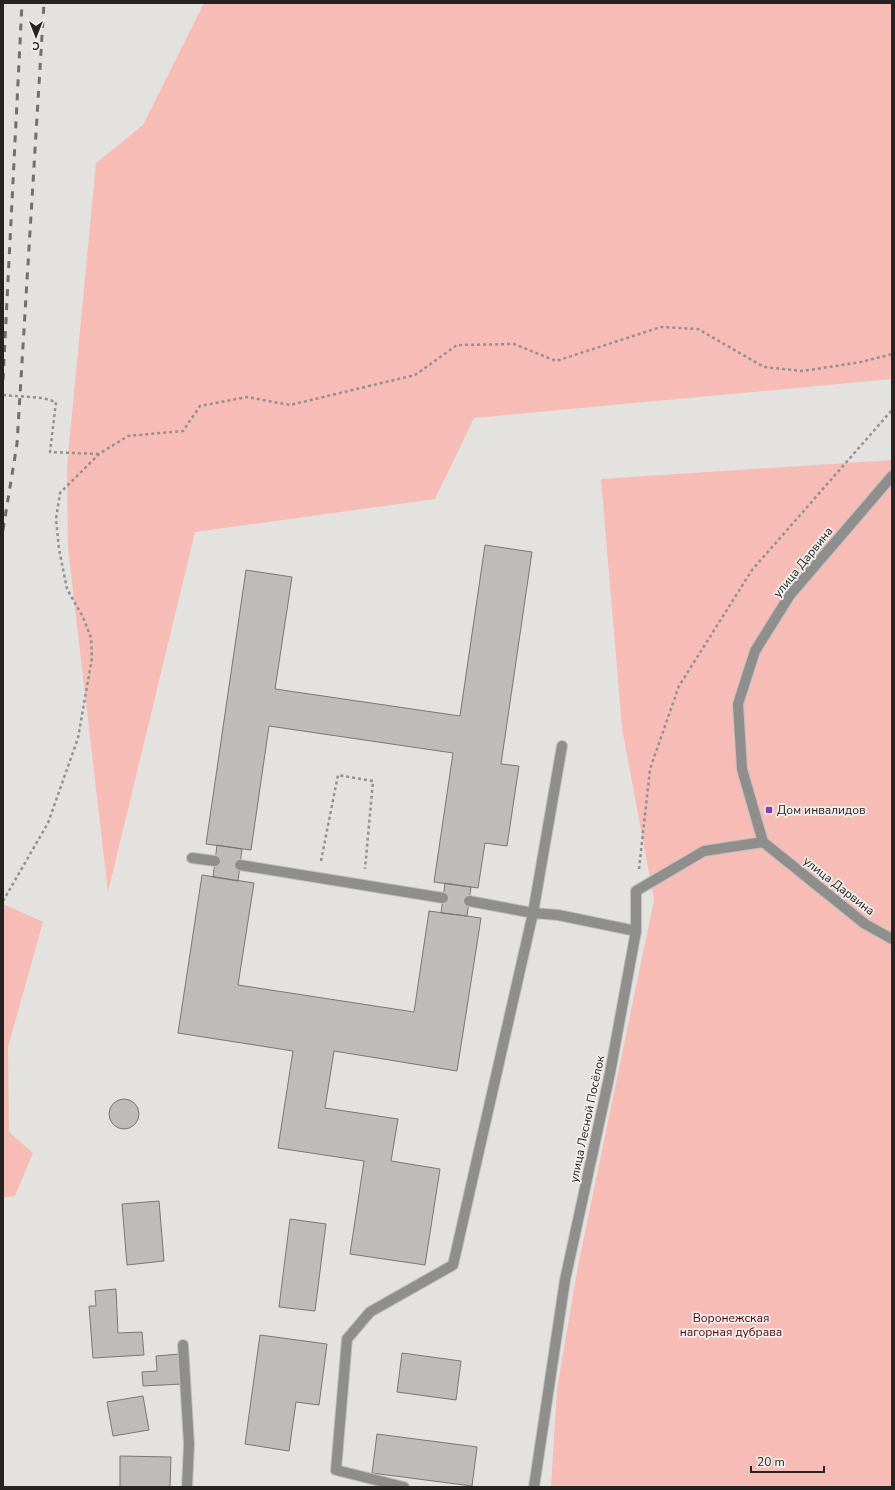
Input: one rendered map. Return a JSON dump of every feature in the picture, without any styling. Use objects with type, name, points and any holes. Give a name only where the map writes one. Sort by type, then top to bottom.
[{"type":"street","name":"улица Дарвина","points":[[892,476],[790,595],[755,651],[738,704],[742,769],[763,842],[865,924],[892,939]]},
{"type":"street","points":[[404,1487],[336,1470],[347,1339],[370,1312],[453,1265],[533,913],[562,746]]},
{"type":"street","points":[[636,892],[704,851],[763,842]]},
{"type":"street","points":[[192,858],[215,861]]},
{"type":"street","points":[[240,865],[443,898]]},
{"type":"street","name":"улица Лесной Посёлок","points":[[534,1487],[547,1392],[565,1280],[610,1073],[636,931],[636,892]]},
{"type":"street","points":[[468,901],[533,913],[558,915],[636,931]]},
{"type":"street","points":[[183,1345],[189,1444],[186,1487]]},
{"type":"path","points":[[3,901],[48,823],[78,738],[92,658],[90,638],[84,617],[67,589],[59,549],[56,519],[60,493],[99,454],[128,436],[183,431],[200,406],[247,397],[290,405],[415,376],[457,345],[514,344],[556,361],[661,327],[698,329],[764,367],[803,371],[861,362],[892,354]]},
{"type":"path","points":[[3,395],[43,398],[56,402],[50,452],[99,454]]},
{"type":"path","points":[[636,892],[650,769],[679,686],[752,570],[892,410]]},
{"type":"path","points":[[317,877],[338,775],[373,781],[364,885]]},
{"type":"green space","points":[[204,3],[892,3],[892,379],[474,418],[435,499],[195,532],[108,892],[68,548],[67,466],[96,163],[143,125]]},
{"type":"green space","name":"Воронежская нагорная дубрава","points":[[892,460],[892,1487],[551,1487],[557,1389],[578,1266],[654,900],[622,728],[601,479]]},
{"type":"green space","points":[[3,904],[43,922],[8,1047],[9,1132],[33,1153],[15,1196],[3,1198]]},
{"type":"building","points":[[485,545],[532,552],[501,764],[519,766],[507,846],[485,843],[478,888],[434,882],[453,753],[269,726],[251,850],[206,844],[246,570],[292,577],[275,689],[460,716]]},
{"type":"building","points":[[217,845],[242,849],[238,881],[213,877]]},
{"type":"building","points":[[202,875],[254,883],[238,985],[414,1012],[429,911],[481,918],[457,1071],[334,1051],[325,1108],[398,1119],[391,1161],[440,1169],[425,1265],[350,1254],[364,1161],[278,1148],[293,1051],[178,1033]]},
{"type":"building","points":[[445,883],[471,887],[467,916],[441,913]]},
{"type":"building","points":[[124,1099],[135,1103],[139,1114],[135,1125],[124,1129],[113,1125],[109,1114],[113,1103]]},
{"type":"building","points":[[159,1201],[164,1261],[127,1265],[122,1204]]},
{"type":"building","points":[[290,1219],[326,1224],[315,1311],[279,1307]]},
{"type":"building","points":[[116,1289],[118,1333],[142,1332],[144,1355],[93,1358],[89,1306],[96,1306],[95,1291]]},
{"type":"building","points":[[260,1335],[327,1344],[319,1405],[296,1402],[289,1451],[245,1444]]},
{"type":"building","points":[[402,1353],[461,1361],[456,1400],[397,1392]]},
{"type":"building","points":[[180,1354],[182,1384],[143,1386],[142,1372],[157,1371],[156,1356]]},
{"type":"building","points":[[143,1396],[149,1430],[113,1436],[107,1402]]},
{"type":"building","points":[[377,1434],[477,1447],[472,1486],[372,1473]]},
{"type":"building","points":[[120,1456],[171,1457],[170,1487],[120,1487]]},
{"type":"railway","points":[[3,380],[22,3]]},
{"type":"railway","points":[[3,530],[17,444],[44,3]]},
{"type":"place","name":"Дом инвалидов","points":[[769,810]]}]
